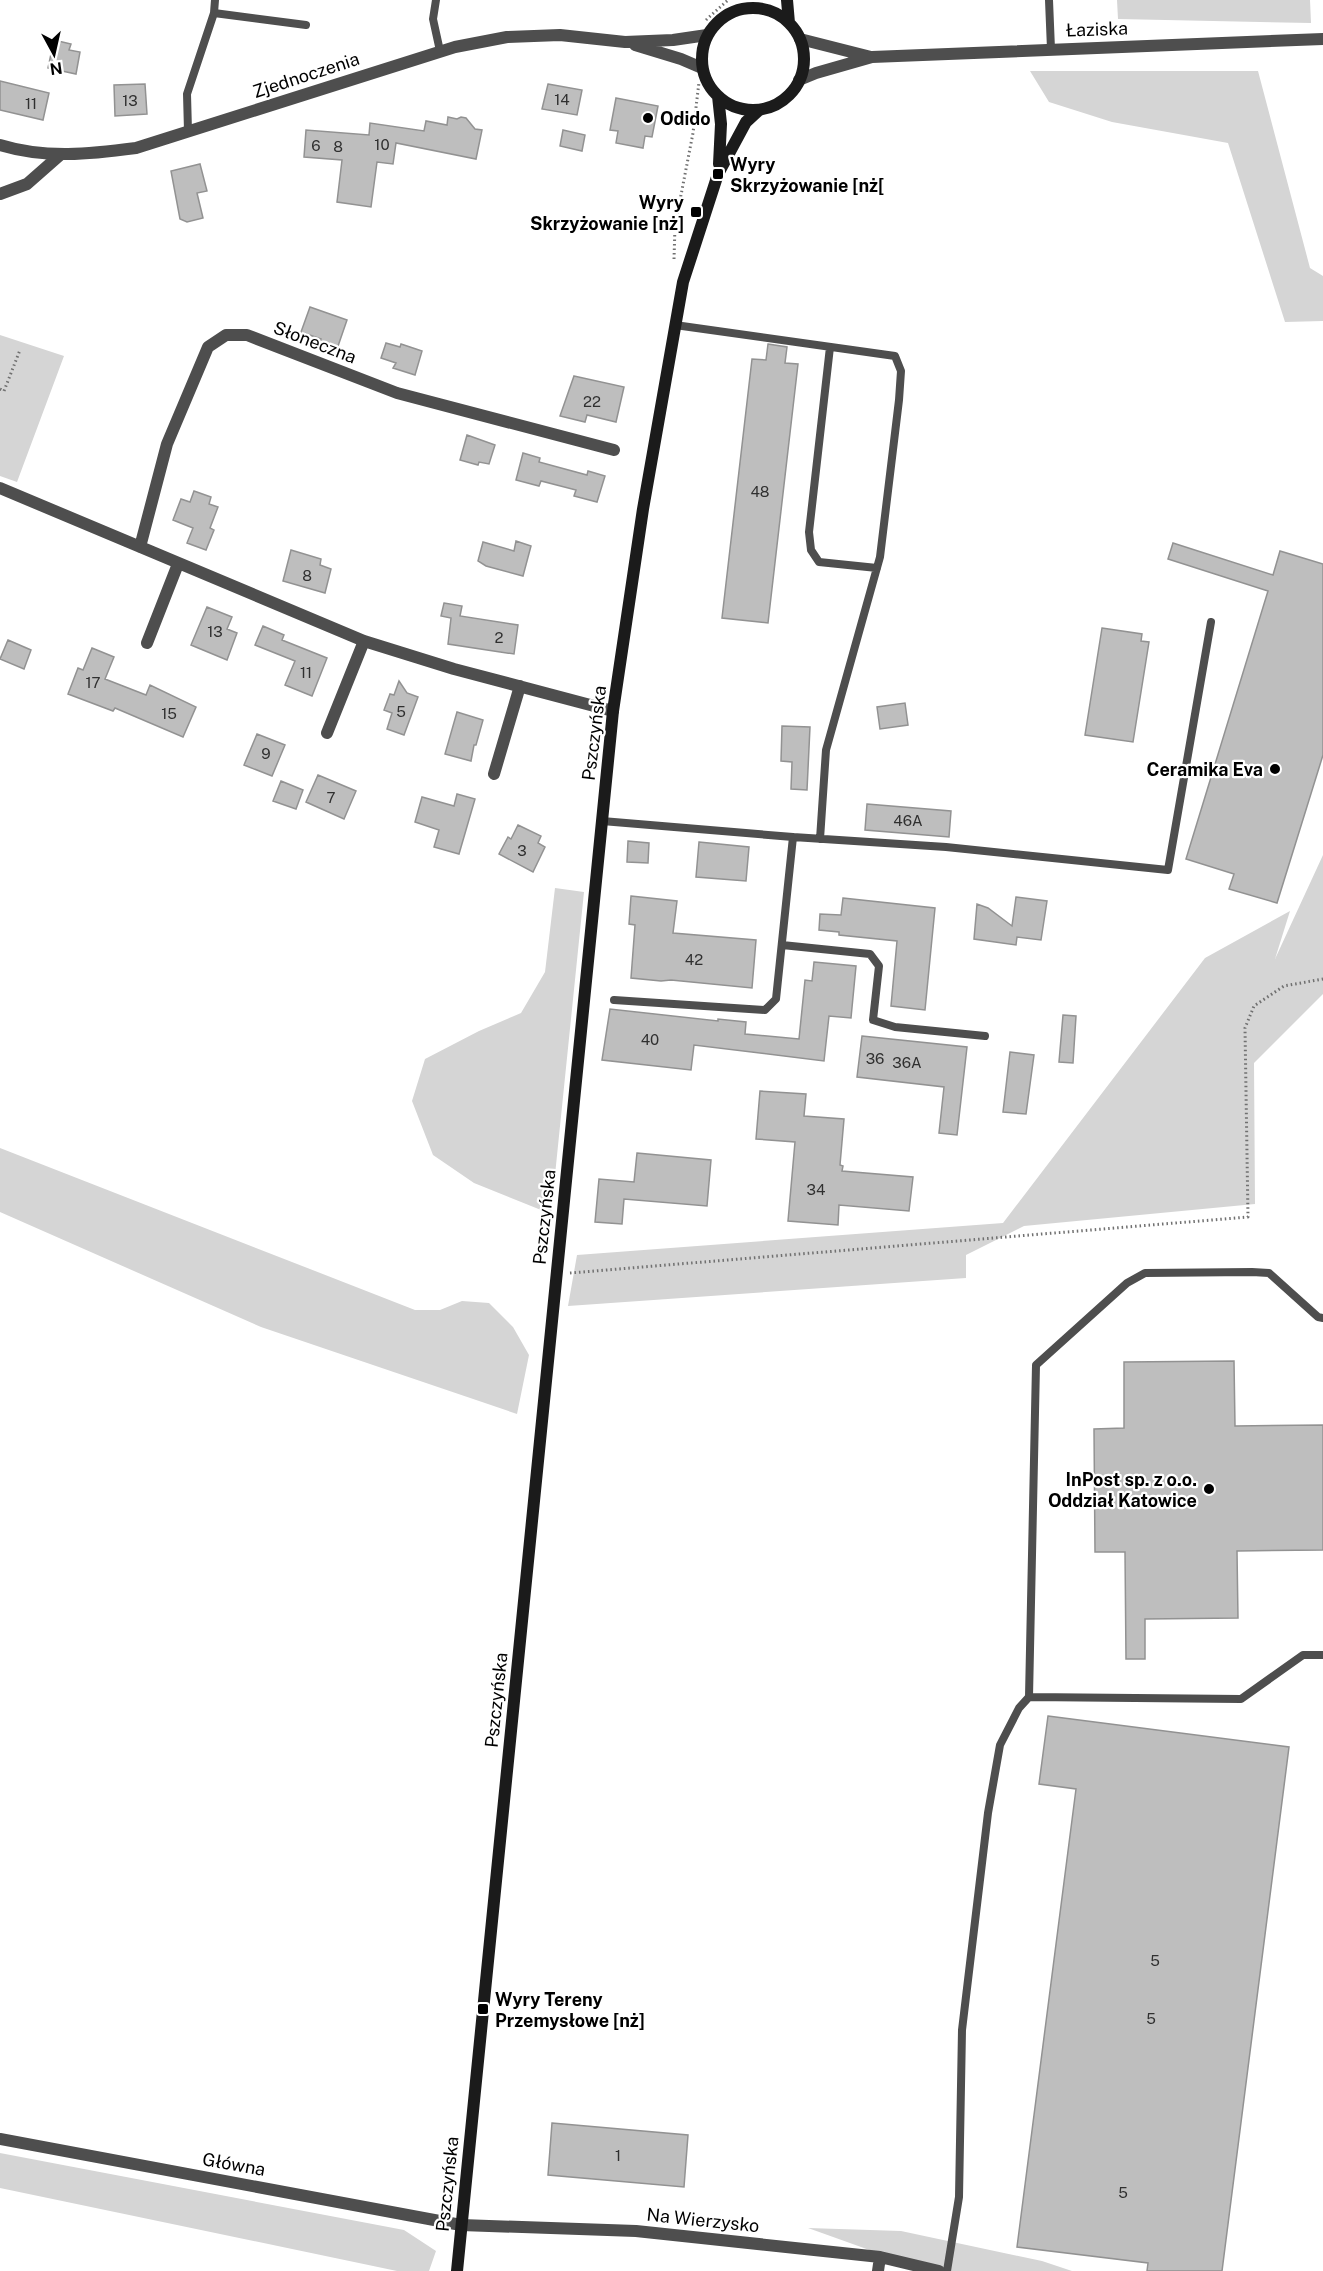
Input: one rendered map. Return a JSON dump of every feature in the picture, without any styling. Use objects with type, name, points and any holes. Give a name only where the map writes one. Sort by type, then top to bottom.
[{"type":"main road","points":[[787,0],[789,23]]},
{"type":"main road","points":[[756,4],[779,15],[789,23],[800,39],[804,53],[799,81],[787,97],[759,110],[737,108],[718,96],[697,66],[702,48],[702,36],[726,15],[756,4]]},
{"type":"main road","name":"Pszczyńska","points":[[718,96],[721,124],[718,174]]},
{"type":"main road","name":"Pszczyńska","points":[[457,2271],[613,711],[643,509],[683,282],[718,174],[746,122],[759,110]]},
{"type":"street","name":"Zjednoczenia","points":[[0,145],[60,155],[136,148],[440,51],[507,37],[560,35],[625,42],[702,36]]},
{"type":"street","name":"Łaziska","points":[[800,39],[872,57]]},
{"type":"street","name":"Łaziska","points":[[799,81],[816,73],[872,57],[1323,39]]},
{"type":"street","name":"Zjednoczenia","points":[[625,42],[697,66]]},
{"type":"street","points":[[0,194],[27,184],[60,155]]},
{"type":"street","name":"Słoneczna","points":[[140,547],[167,444],[208,346],[226,335],[248,335],[397,393],[614,450]]},
{"type":"street","points":[[0,488],[364,641],[454,669],[613,711]]},
{"type":"street","points":[[147,643],[178,564]]},
{"type":"street","points":[[327,733],[364,641]]},
{"type":"street","points":[[494,774],[520,686]]},
{"type":"street","name":"Główna","points":[[0,2139],[461,2225]]},
{"type":"street","name":"Na Wierzysko","points":[[461,2225],[636,2231],[880,2257],[939,2271]]},
{"type":"street","points":[[878,2271],[880,2257]]},
{"type":"lane","points":[[188,131],[187,94],[214,13],[215,0]]},
{"type":"lane","points":[[436,0],[433,19],[440,51]]},
{"type":"lane","points":[[1049,0],[1051,49]]},
{"type":"lane","points":[[214,13],[306,25]]},
{"type":"lane","points":[[675,325],[895,356],[901,371],[877,568],[826,750],[820,839]]},
{"type":"lane","points":[[830,347],[809,532],[811,550],[819,562],[877,568]]},
{"type":"lane","points":[[602,821],[946,847],[1168,870],[1211,622]]},
{"type":"lane","points":[[614,1000],[765,1010],[776,999],[793,837]]},
{"type":"lane","points":[[782,945],[870,954],[879,966],[873,1020],[895,1027],[985,1036]]},
{"type":"lane","points":[[947,2271],[959,2197],[962,2030],[988,1813],[1000,1744],[1019,1708],[1029,1697],[1036,1365],[1127,1283],[1145,1273],[1252,1272],[1269,1274],[1318,1317],[1323,1318]]},
{"type":"lane","points":[[1029,1697],[1241,1700],[1303,1655],[1323,1655]]},
{"type":"path","points":[[702,36],[699,27],[728,0]]},
{"type":"path","points":[[682,183],[693,133],[699,87],[698,77],[690,70],[697,66]]},
{"type":"path","points":[[0,389],[4,391],[20,350]]},
{"type":"path","points":[[556,1274],[1248,1217],[1245,1028],[1254,1006],[1284,986],[1323,980]]},
{"type":"shaded area","points":[[1117,0],[1310,0],[1311,23],[1118,19]]},
{"type":"shaded area","points":[[1030,71],[1258,71],[1310,268],[1323,276],[1323,321],[1285,322],[1228,143],[1112,122],[1049,102]]},
{"type":"shaded area","points":[[0,335],[64,356],[17,482],[0,476]]},
{"type":"shaded area","points":[[1323,855],[1323,994],[1254,1063],[1255,1204],[1024,1226],[966,1255],[966,1278],[568,1306],[577,1255],[1003,1223],[1205,958],[1290,911],[1275,959]]},
{"type":"shaded area","points":[[555,888],[584,892],[551,1214],[474,1183],[433,1155],[412,1101],[425,1059],[479,1031],[521,1013],[545,972]]},
{"type":"shaded area","points":[[0,1148],[415,1310],[440,1310],[462,1301],[489,1303],[513,1327],[529,1355],[517,1414],[261,1327],[0,1212]]},
{"type":"shaded area","points":[[0,2153],[404,2230],[436,2251],[429,2271],[397,2271],[0,2188]]},
{"type":"shaded area","points":[[808,2228],[901,2231],[1042,2261],[1072,2271],[928,2271]]},
{"type":"building","points":[[54,40],[71,44],[69,50],[80,52],[76,74],[48,68]]},
{"type":"building","points":[[0,81],[49,93],[43,120],[0,110]]},
{"type":"building","points":[[145,84],[147,114],[115,116],[114,85]]},
{"type":"building","points":[[548,84],[582,90],[577,115],[542,109]]},
{"type":"building","points":[[616,98],[658,106],[652,137],[645,136],[643,148],[616,143],[618,131],[610,130]]},
{"type":"building","points":[[448,117],[466,118],[475,129],[482,130],[476,159],[396,143],[393,164],[377,162],[371,207],[337,202],[342,160],[304,157],[306,130],[369,135],[370,123],[424,131],[426,121],[447,125]]},
{"type":"building","points":[[563,130],[585,135],[582,151],[560,146]]},
{"type":"building","points":[[200,164],[207,191],[197,193],[203,218],[187,222],[180,219],[171,171]]},
{"type":"building","points":[[310,307],[347,320],[337,349],[319,344],[321,339],[301,332]]},
{"type":"building","points":[[386,343],[400,347],[401,344],[422,351],[415,375],[393,368],[396,363],[381,358]]},
{"type":"building","points":[[768,344],[787,347],[785,363],[798,364],[768,623],[722,618],[752,359],[766,360]]},
{"type":"building","points":[[574,376],[624,387],[616,422],[587,415],[585,422],[560,416]]},
{"type":"building","points":[[467,435],[495,445],[489,464],[479,462],[478,465],[460,460]]},
{"type":"building","points":[[523,453],[540,458],[539,462],[587,475],[588,471],[605,476],[597,502],[574,496],[576,490],[541,481],[539,486],[516,480]]},
{"type":"building","points":[[194,491],[211,497],[209,504],[218,507],[210,528],[214,530],[206,550],[187,543],[193,528],[173,520],[181,499],[190,502]]},
{"type":"building","points":[[516,541],[531,546],[523,576],[486,566],[478,561],[483,542],[514,551]]},
{"type":"building","points":[[1173,543],[1273,575],[1280,551],[1323,564],[1323,755],[1277,903],[1229,889],[1234,874],[1186,859],[1268,591],[1168,559]]},
{"type":"building","points":[[291,550],[321,559],[320,565],[331,569],[325,593],[283,581]]},
{"type":"building","points":[[444,603],[462,606],[460,616],[518,625],[514,654],[448,644],[451,618],[441,616]]},
{"type":"building","points":[[207,607],[232,617],[227,629],[237,633],[227,660],[191,645]]},
{"type":"building","points":[[263,626],[284,635],[282,640],[327,658],[312,696],[285,685],[295,661],[255,645]]},
{"type":"building","points":[[1102,628],[1142,634],[1141,641],[1149,642],[1133,742],[1085,735]]},
{"type":"building","points":[[8,640],[31,650],[24,669],[0,659]]},
{"type":"building","points":[[92,648],[114,657],[105,679],[146,695],[150,685],[196,707],[183,737],[115,708],[113,711],[68,694],[78,668],[83,670]]},
{"type":"building","points":[[399,681],[407,693],[418,697],[404,735],[387,729],[392,713],[384,710],[390,694],[394,695]]},
{"type":"building","points":[[905,703],[908,725],[880,729],[877,707]]},
{"type":"building","points":[[457,712],[483,720],[471,761],[445,754]]},
{"type":"building","points":[[782,726],[810,727],[807,790],[791,789],[792,762],[781,761]]},
{"type":"building","points":[[257,734],[285,745],[272,776],[244,765]]},
{"type":"building","points":[[318,775],[356,791],[344,819],[306,802]]},
{"type":"building","points":[[281,781],[303,790],[296,809],[273,801]]},
{"type":"building","points":[[457,794],[475,799],[459,854],[434,847],[439,830],[415,822],[422,797],[454,806]]},
{"type":"building","points":[[867,804],[951,811],[949,837],[865,830]]},
{"type":"building","points":[[518,825],[541,836],[538,843],[545,847],[533,872],[499,854],[508,837],[511,839]]},
{"type":"building","points":[[628,841],[649,843],[648,863],[627,862]]},
{"type":"building","points":[[699,842],[749,847],[746,881],[696,877]]},
{"type":"building","points":[[631,896],[677,901],[673,933],[756,940],[752,988],[631,978],[635,925],[629,924]]},
{"type":"building","points":[[1016,897],[1047,901],[1041,940],[1017,937],[1016,945],[974,939],[977,904],[988,908],[1012,926]]},
{"type":"building","points":[[843,898],[935,908],[925,1010],[891,1006],[897,941],[839,935],[839,932],[819,930],[820,914],[841,915]]},
{"type":"building","points":[[814,962],[856,966],[851,1018],[829,1016],[824,1061],[694,1045],[691,1070],[602,1060],[610,1009],[746,1022],[745,1034],[799,1039],[805,980],[812,981]]},
{"type":"building","points":[[1063,1015],[1076,1016],[1073,1063],[1059,1062]]},
{"type":"building","points":[[862,1036],[967,1047],[957,1135],[939,1133],[944,1087],[857,1077]]},
{"type":"building","points":[[1010,1052],[1034,1055],[1026,1114],[1003,1112]]},
{"type":"building","points":[[760,1091],[806,1094],[804,1116],[844,1119],[840,1165],[843,1166],[842,1171],[913,1177],[909,1211],[839,1205],[838,1225],[788,1221],[795,1142],[756,1139]]},
{"type":"building","points":[[637,1153],[711,1160],[707,1206],[624,1199],[622,1224],[595,1222],[599,1179],[634,1182]]},
{"type":"building","name":"InPost sp. z o.o. Oddział Katowice","points":[[1234,1361],[1235,1426],[1323,1425],[1323,1550],[1237,1551],[1238,1618],[1145,1619],[1145,1659],[1126,1659],[1125,1552],[1095,1552],[1094,1429],[1124,1428],[1124,1362]]},
{"type":"building","points":[[1048,1716],[1289,1747],[1222,2271],[1147,2271],[1148,2263],[1017,2247],[1076,1789],[1039,1784]]},
{"type":"building","points":[[552,2123],[688,2135],[684,2187],[548,2175]]},
{"type":"place","name":"Odido","points":[[648,118]]},
{"type":"place","name":"Wyry Skrzyżowanie [nż[","points":[[718,174]]},
{"type":"place","name":"Wyry Skrzyżowanie [nż]","points":[[696,212]]},
{"type":"place","name":"Ceramika Eva","points":[[1275,769]]},
{"type":"place","name":"InPost sp. z o.o. Oddział Katowice","points":[[1209,1489]]},
{"type":"place","name":"Wyry Tereny Przemysłowe [nż]","points":[[483,2009]]}]
